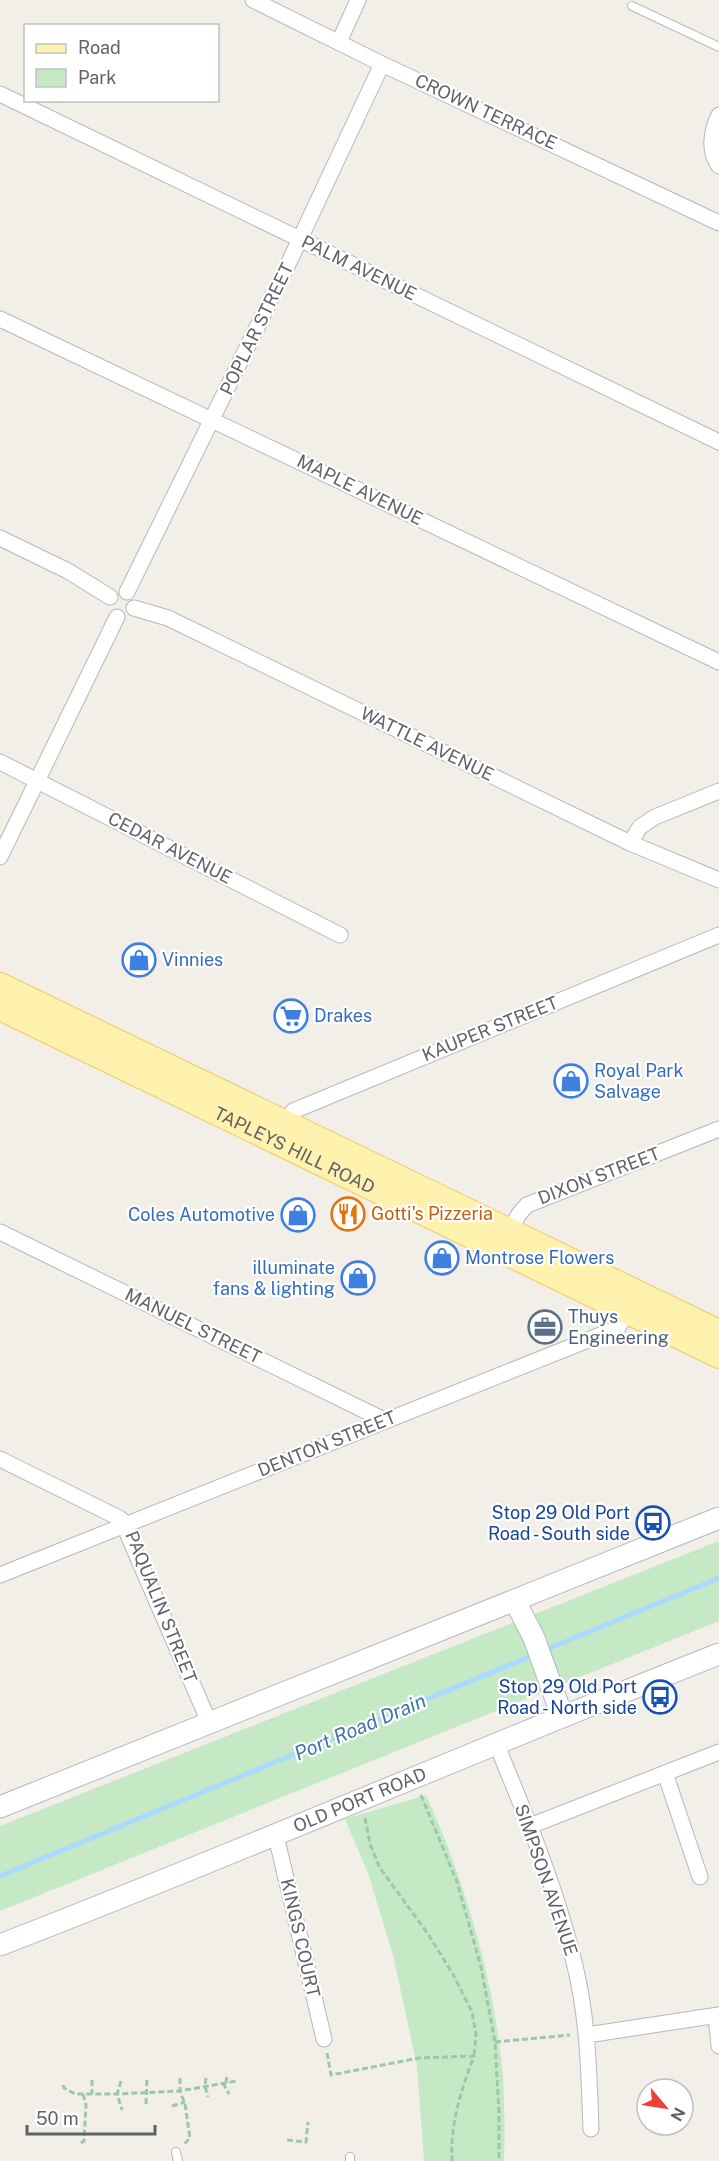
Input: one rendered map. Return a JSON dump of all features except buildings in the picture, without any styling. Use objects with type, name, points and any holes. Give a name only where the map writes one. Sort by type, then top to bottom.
[{"type":"main road","name":"TAPLEYS HILL ROAD","points":[[0,985],[281,1132],[631,1302],[719,1356]]},
{"type":"main road","name":"TAPLEYS HILL ROAD","points":[[0,1008],[281,1132]]},
{"type":"main road","name":"TAPLEYS HILL ROAD","points":[[631,1302],[719,1332]]},
{"type":"main road","points":[[0,1807],[719,1518]]},
{"type":"main road","points":[[515,1600],[548,1672],[562,1716]]},
{"type":"main road","name":"OLD PORT ROAD","points":[[0,1945],[276,1836],[496,1743],[719,1654]]},
{"type":"street","name":"CROWN TERRACE","points":[[253,0],[382,64],[719,223]]},
{"type":"street","points":[[339,42],[358,0]]},
{"type":"street","name":"POPLAR STREET","points":[[127,592],[300,240],[382,64]]},
{"type":"street","name":"PALM AVENUE","points":[[0,94],[719,442]]},
{"type":"street","points":[[719,115],[712,138],[712,153],[719,166]]},
{"type":"street","name":"MAPLE AVENUE","points":[[0,319],[719,662]]},
{"type":"street","points":[[0,538],[68,571],[110,597]]},
{"type":"street","points":[[119,590],[127,592],[134,599],[134,608],[125,617],[117,617],[108,609],[110,597],[119,590]]},
{"type":"street","name":"WATTLE AVENUE","points":[[134,608],[168,618],[630,843],[719,880]]},
{"type":"street","points":[[0,857],[117,617]]},
{"type":"street","name":"CEDAR AVENUE","points":[[0,762],[340,935]]},
{"type":"street","points":[[630,843],[640,827],[655,817],[719,791]]},
{"type":"street","name":"KAUPER STREET","points":[[281,1132],[293,1111],[719,935]]},
{"type":"street","name":"DIXON STREET","points":[[505,1241],[519,1214],[527,1205],[719,1129]]},
{"type":"street","name":"MANUEL STREET","points":[[0,1232],[386,1421]]},
{"type":"street","name":"DENTON STREET","points":[[0,1575],[618,1328],[631,1302]]},
{"type":"street","name":"PAQUALIN STREET","points":[[0,1459],[127,1524],[128,1535],[209,1722]]},
{"type":"street","name":"SIMPSON AVENUE","points":[[496,1743],[558,1903],[573,1956],[591,2128]]},
{"type":"street","points":[[530,1826],[719,1752]]},
{"type":"street","points":[[665,1773],[700,1877]]},
{"type":"street","name":"KINGS COURT","points":[[276,1836],[324,2039]]},
{"type":"street","points":[[580,2035],[718,2016],[719,2046]]},
{"type":"lane","points":[[632,6],[719,47]]},
{"type":"lane","points":[[177,2152],[178,2161]]},
{"type":"path","points":[[422,1795],[457,1882],[481,1967],[495,2042],[499,2161]]},
{"type":"path","points":[[363,1811],[370,1844],[380,1868],[428,1934],[454,1976],[472,2012],[476,2036],[474,2056],[460,2095],[453,2124],[452,2161]]},
{"type":"path","points":[[495,2042],[580,2035]]},
{"type":"path","points":[[324,2039],[331,2075],[419,2058],[474,2056]]},
{"type":"path","points":[[227,2074],[224,2083],[229,2094]]},
{"type":"path","points":[[146,2104],[147,2078]]},
{"type":"path","points":[[177,2152],[190,2138],[180,2091],[180,2078]]},
{"type":"path","points":[[206,2078],[205,2086],[208,2097]]},
{"type":"path","points":[[92,2080],[92,2094]]},
{"type":"path","points":[[121,2081],[117,2094],[122,2110]]},
{"type":"path","points":[[63,2085],[75,2094],[117,2094],[180,2091],[236,2081]]},
{"type":"path","points":[[81,2143],[84,2141],[83,2094]]},
{"type":"path","points":[[172,2106],[184,2102]]},
{"type":"path","points":[[287,2140],[306,2142],[308,2122]]},
{"type":"green space","points":[[719,1541],[719,1621],[0,1911],[0,1826]]},
{"type":"green space","points":[[426,1795],[439,1824],[471,1915],[494,2009],[502,2071],[504,2161],[424,2161],[417,2066],[393,1955],[368,1873],[345,1819]]},
{"type":"waterway","name":"Port Road Drain","points":[[545,1650],[719,1578]]},
{"type":"waterway","name":"Port Road Drain","points":[[0,1876],[536,1654]]},
{"type":"place","name":"Vinnies","points":[[139,960]]},
{"type":"place","name":"Drakes","points":[[291,1016]]},
{"type":"place","name":"Royal Park Salvage","points":[[571,1081]]},
{"type":"place","name":"Gotti's Pizzeria","points":[[348,1214]]},
{"type":"place","name":"Coles Automotive","points":[[298,1215]]},
{"type":"place","name":"Montrose Flowers","points":[[442,1258]]},
{"type":"place","name":"illuminate fans & lighting","points":[[358,1278]]},
{"type":"place","name":"Thuys Engineering","points":[[545,1327]]},
{"type":"place","name":"Stop 29 Old Port Road - South side","points":[[653,1523]]},
{"type":"place","name":"Stop 29 Old Port Road - North side","points":[[660,1697]]}]
